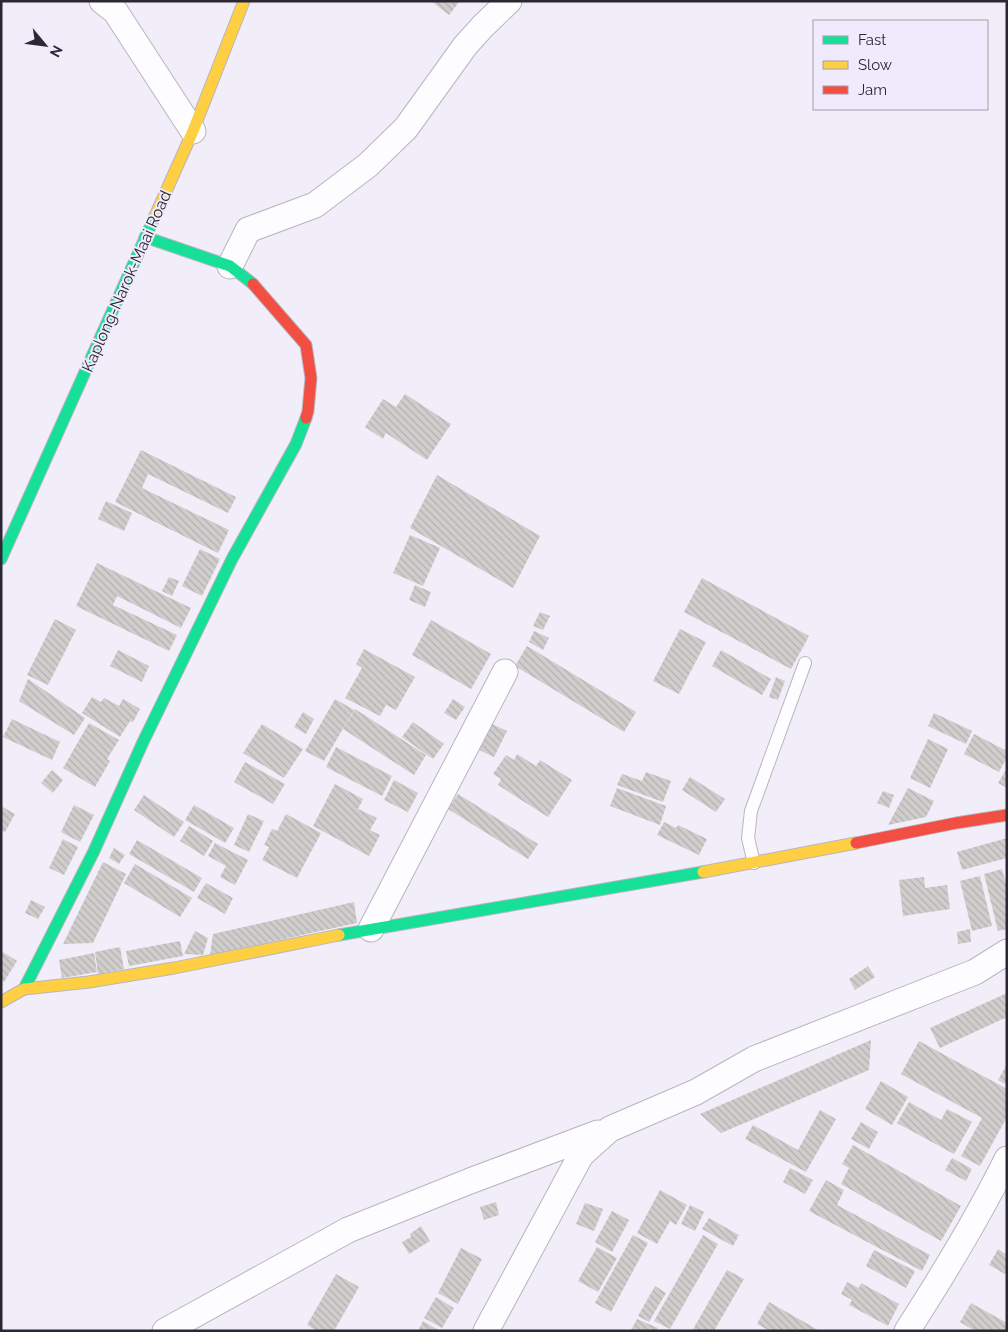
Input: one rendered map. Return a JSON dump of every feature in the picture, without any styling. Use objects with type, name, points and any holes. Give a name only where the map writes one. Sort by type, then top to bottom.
[{"type":"main road","name":"Kaplong-Narok-Maai Road","points":[[1,559],[193,131],[244,1]]},
{"type":"main road","points":[[24,989],[94,852],[216,591],[296,444],[308,411],[311,378],[306,345],[255,285],[230,266],[145,237]]},
{"type":"main road","points":[[1,1002],[24,989],[88,982],[174,968],[371,929],[508,907],[754,863],[956,823],[1007,815]]},
{"type":"street","points":[[102,1],[116,11],[193,131]]},
{"type":"street","points":[[230,266],[248,230],[315,205],[368,165],[406,128],[465,46],[510,1]]},
{"type":"street","points":[[371,929],[505,672]]},
{"type":"street","points":[[165,1331],[348,1230],[470,1181],[610,1129],[696,1092],[754,1059],[975,972],[1007,952]]},
{"type":"street","points":[[486,1331],[581,1155],[610,1129]]},
{"type":"street","points":[[907,1331],[940,1279],[996,1182],[1007,1159]]},
{"type":"lane","points":[[754,863],[748,838],[751,811],[805,663]]},
{"type":"building","points":[[431,1],[460,1],[449,15]]},
{"type":"building","points":[[405,394],[451,424],[427,460],[386,433],[383,439],[365,427],[383,399],[396,407]]},
{"type":"building","points":[[141,450],[236,497],[228,513],[148,474],[142,488],[229,530],[218,553],[115,502]]},
{"type":"building","points":[[437,475],[540,536],[513,588],[410,528]]},
{"type":"building","points":[[106,501],[132,513],[124,531],[98,519]]},
{"type":"building","points":[[410,535],[440,548],[423,586],[393,573]]},
{"type":"building","points":[[200,549],[220,559],[202,596],[182,586]]},
{"type":"building","points":[[97,563],[191,608],[181,628],[117,596],[113,605],[177,635],[169,651],[76,606]]},
{"type":"building","points":[[169,577],[179,581],[172,596],[162,591]]},
{"type":"building","points":[[702,578],[809,636],[791,669],[684,612]]},
{"type":"building","points":[[415,585],[431,592],[425,607],[409,600]]},
{"type":"building","points":[[540,612],[550,616],[543,630],[533,626]]},
{"type":"building","points":[[55,619],[76,630],[48,685],[27,675]]},
{"type":"building","points":[[431,620],[491,654],[471,689],[412,655]]},
{"type":"building","points":[[680,629],[706,642],[679,694],[653,681]]},
{"type":"building","points":[[534,631],[549,638],[543,650],[529,642]]},
{"type":"building","points":[[527,646],[636,712],[624,732],[515,666]]},
{"type":"building","points":[[364,649],[415,677],[396,710],[386,705],[380,716],[345,698],[362,668],[356,664]]},
{"type":"building","points":[[118,650],[149,666],[142,682],[110,666]]},
{"type":"building","points":[[721,650],[771,679],[762,695],[712,666]]},
{"type":"building","points":[[776,677],[785,681],[778,700],[769,697]]},
{"type":"building","points":[[28,679],[85,718],[74,735],[19,701]]},
{"type":"building","points":[[92,697],[101,702],[104,698],[119,706],[123,699],[140,709],[133,722],[130,721],[120,737],[82,713]]},
{"type":"building","points":[[335,699],[354,710],[324,761],[305,751]]},
{"type":"building","points":[[453,699],[465,707],[456,720],[444,713]]},
{"type":"building","points":[[355,709],[426,755],[414,775],[343,729]]},
{"type":"building","points":[[303,712],[314,719],[306,734],[294,727]]},
{"type":"building","points":[[934,713],[972,731],[966,744],[928,726]]},
{"type":"building","points":[[12,719],[60,742],[52,760],[3,737]]},
{"type":"building","points":[[413,722],[444,744],[433,759],[402,737]]},
{"type":"building","points":[[89,723],[119,740],[107,759],[110,761],[95,787],[63,768]]},
{"type":"building","points":[[490,723],[507,731],[494,757],[477,749]]},
{"type":"building","points":[[262,724],[303,749],[284,778],[243,753]]},
{"type":"building","points":[[974,734],[1007,751],[1007,757],[999,772],[964,754]]},
{"type":"building","points":[[928,739],[948,749],[930,788],[910,778]]},
{"type":"building","points":[[336,747],[392,776],[382,796],[326,767]]},
{"type":"building","points":[[517,754],[536,766],[540,760],[572,780],[548,817],[498,785],[501,779],[493,774],[506,755],[514,760]]},
{"type":"building","points":[[245,762],[285,784],[273,804],[234,782]]},
{"type":"building","points":[[1007,768],[1007,788],[998,783]]},
{"type":"building","points":[[52,770],[63,780],[53,793],[41,783]]},
{"type":"building","points":[[646,772],[671,781],[663,802],[617,785],[622,774],[642,781]]},
{"type":"building","points":[[690,777],[725,799],[716,812],[682,790]]},
{"type":"building","points":[[394,780],[418,793],[408,812],[384,800]]},
{"type":"building","points":[[335,784],[363,799],[358,809],[377,818],[370,830],[380,835],[369,856],[313,826]]},
{"type":"building","points":[[617,788],[666,806],[660,825],[610,806]]},
{"type":"building","points":[[908,788],[934,801],[926,817],[888,825]]},
{"type":"building","points":[[883,791],[894,795],[889,808],[877,803]]},
{"type":"building","points":[[458,794],[538,844],[528,859],[448,809]]},
{"type":"building","points":[[144,795],[184,822],[174,837],[134,810]]},
{"type":"building","points":[[74,805],[94,815],[80,842],[61,832]]},
{"type":"building","points":[[194,805],[234,828],[225,843],[185,820]]},
{"type":"building","points":[[1,806],[15,814],[5,832],[1,830]]},
{"type":"building","points":[[248,814],[264,821],[249,852],[234,845]]},
{"type":"building","points":[[286,814],[321,833],[297,878],[262,860],[269,847],[264,845],[272,829],[277,831]]},
{"type":"building","points":[[664,822],[676,828],[678,825],[707,839],[699,855],[657,835]]},
{"type":"building","points":[[189,826],[213,841],[204,856],[180,841]]},
{"type":"building","points":[[1007,838],[1007,858],[962,870],[957,852]]},
{"type":"building","points":[[63,839],[78,847],[64,875],[49,868]]},
{"type":"building","points":[[137,840],[202,878],[194,892],[129,854]]},
{"type":"building","points":[[215,843],[248,860],[235,885],[220,877],[226,866],[208,856]]},
{"type":"building","points":[[114,848],[125,855],[119,864],[109,858]]},
{"type":"building","points":[[103,862],[126,874],[93,943],[63,944]]},
{"type":"building","points":[[135,864],[192,898],[180,917],[124,883]]},
{"type":"building","points":[[1002,869],[1007,888],[1007,929],[998,931],[984,874]]},
{"type":"building","points":[[980,876],[992,926],[972,931],[960,881]]},
{"type":"building","points":[[924,877],[925,888],[947,885],[950,909],[903,916],[899,880]]},
{"type":"building","points":[[206,883],[233,898],[225,914],[197,898]]},
{"type":"building","points":[[31,900],[45,907],[38,919],[25,913]]},
{"type":"building","points":[[354,902],[357,923],[210,955],[213,934]]},
{"type":"building","points":[[970,929],[971,942],[958,944],[957,932]]},
{"type":"building","points":[[195,931],[208,938],[203,955],[184,954]]},
{"type":"building","points":[[180,941],[183,956],[129,966],[126,951]]},
{"type":"building","points":[[120,947],[124,969],[98,974],[95,952]]},
{"type":"building","points":[[3,952],[17,961],[4,982],[1,980],[1,955]]},
{"type":"building","points":[[94,953],[97,972],[62,978],[59,960]]},
{"type":"building","points":[[868,966],[875,977],[855,990],[849,979]]},
{"type":"building","points":[[1007,993],[1007,1017],[940,1048],[930,1028]]},
{"type":"building","points":[[871,1040],[869,1070],[721,1133],[700,1114]]},
{"type":"building","points":[[919,1041],[1007,1089],[1007,1117],[980,1166],[961,1156],[982,1118],[901,1074]]},
{"type":"building","points":[[1007,1064],[1007,1085],[998,1080]]},
{"type":"building","points":[[881,1081],[908,1097],[892,1125],[865,1109]]},
{"type":"building","points":[[909,1102],[941,1120],[947,1109],[972,1122],[954,1154],[897,1123]]},
{"type":"building","points":[[820,1110],[836,1119],[806,1172],[745,1139],[753,1125],[798,1150]]},
{"type":"building","points":[[861,1122],[878,1132],[869,1149],[851,1139]]},
{"type":"building","points":[[853,1145],[961,1206],[941,1241],[841,1184],[849,1168],[842,1164]]},
{"type":"building","points":[[952,1158],[972,1169],[966,1181],[945,1170]]},
{"type":"building","points":[[790,1168],[813,1180],[805,1194],[783,1182]]},
{"type":"building","points":[[826,1180],[844,1190],[837,1205],[930,1255],[922,1271],[809,1211]]},
{"type":"building","points":[[660,1190],[687,1205],[676,1225],[670,1221],[657,1244],[637,1233]]},
{"type":"building","points":[[496,1202],[499,1215],[484,1220],[480,1207]]},
{"type":"building","points":[[585,1203],[603,1209],[594,1231],[576,1224]]},
{"type":"building","points":[[690,1205],[704,1212],[695,1231],[681,1224]]},
{"type":"building","points":[[612,1211],[629,1220],[612,1252],[595,1242]]},
{"type":"building","points":[[709,1218],[739,1235],[733,1246],[702,1229]]},
{"type":"building","points":[[421,1226],[430,1241],[409,1254],[402,1242],[411,1237],[410,1234]]},
{"type":"building","points":[[633,1235],[648,1243],[611,1312],[595,1303]]},
{"type":"building","points":[[703,1235],[718,1244],[670,1329],[654,1321]]},
{"type":"building","points":[[597,1247],[617,1258],[598,1292],[578,1281]]},
{"type":"building","points":[[461,1248],[482,1259],[458,1304],[438,1293]]},
{"type":"building","points":[[998,1249],[1007,1255],[1007,1271],[1005,1274],[989,1265]]},
{"type":"building","points":[[874,1250],[915,1271],[906,1288],[866,1266]]},
{"type":"building","points":[[727,1270],[744,1279],[714,1331],[692,1331]]},
{"type":"building","points":[[336,1274],[359,1287],[334,1331],[317,1331],[307,1325]]},
{"type":"building","points":[[847,1282],[859,1288],[861,1283],[899,1304],[888,1326],[849,1305],[852,1300],[841,1294]]},
{"type":"building","points":[[655,1286],[666,1293],[649,1322],[638,1316]]},
{"type":"building","points":[[436,1297],[454,1308],[442,1328],[424,1318]]},
{"type":"building","points":[[769,1302],[820,1331],[770,1331],[757,1324]]},
{"type":"building","points":[[971,1303],[1007,1323],[1007,1331],[975,1331],[960,1322]]},
{"type":"building","points":[[637,1319],[658,1328],[657,1331],[631,1330]]},
{"type":"building","points":[[423,1321],[440,1331],[418,1331]]},
{"type":"traffic: fast","points":[[1,559],[155,216]]},
{"type":"traffic: fast","points":[[145,237],[230,266],[253,284]]},
{"type":"traffic: fast","points":[[24,989],[94,851],[143,742],[232,559],[296,444],[306,418]]},
{"type":"traffic: fast","points":[[339,935],[703,872]]},
{"type":"traffic: slow","points":[[155,216],[193,131],[244,1]]},
{"type":"traffic: slow","points":[[703,872],[856,843]]},
{"type":"traffic: slow","points":[[1,1002],[24,989],[89,982],[174,968],[339,935]]},
{"type":"traffic: jam","points":[[253,284],[306,345],[311,378],[306,418]]},
{"type":"traffic: jam","points":[[856,843],[1007,815]]}]
